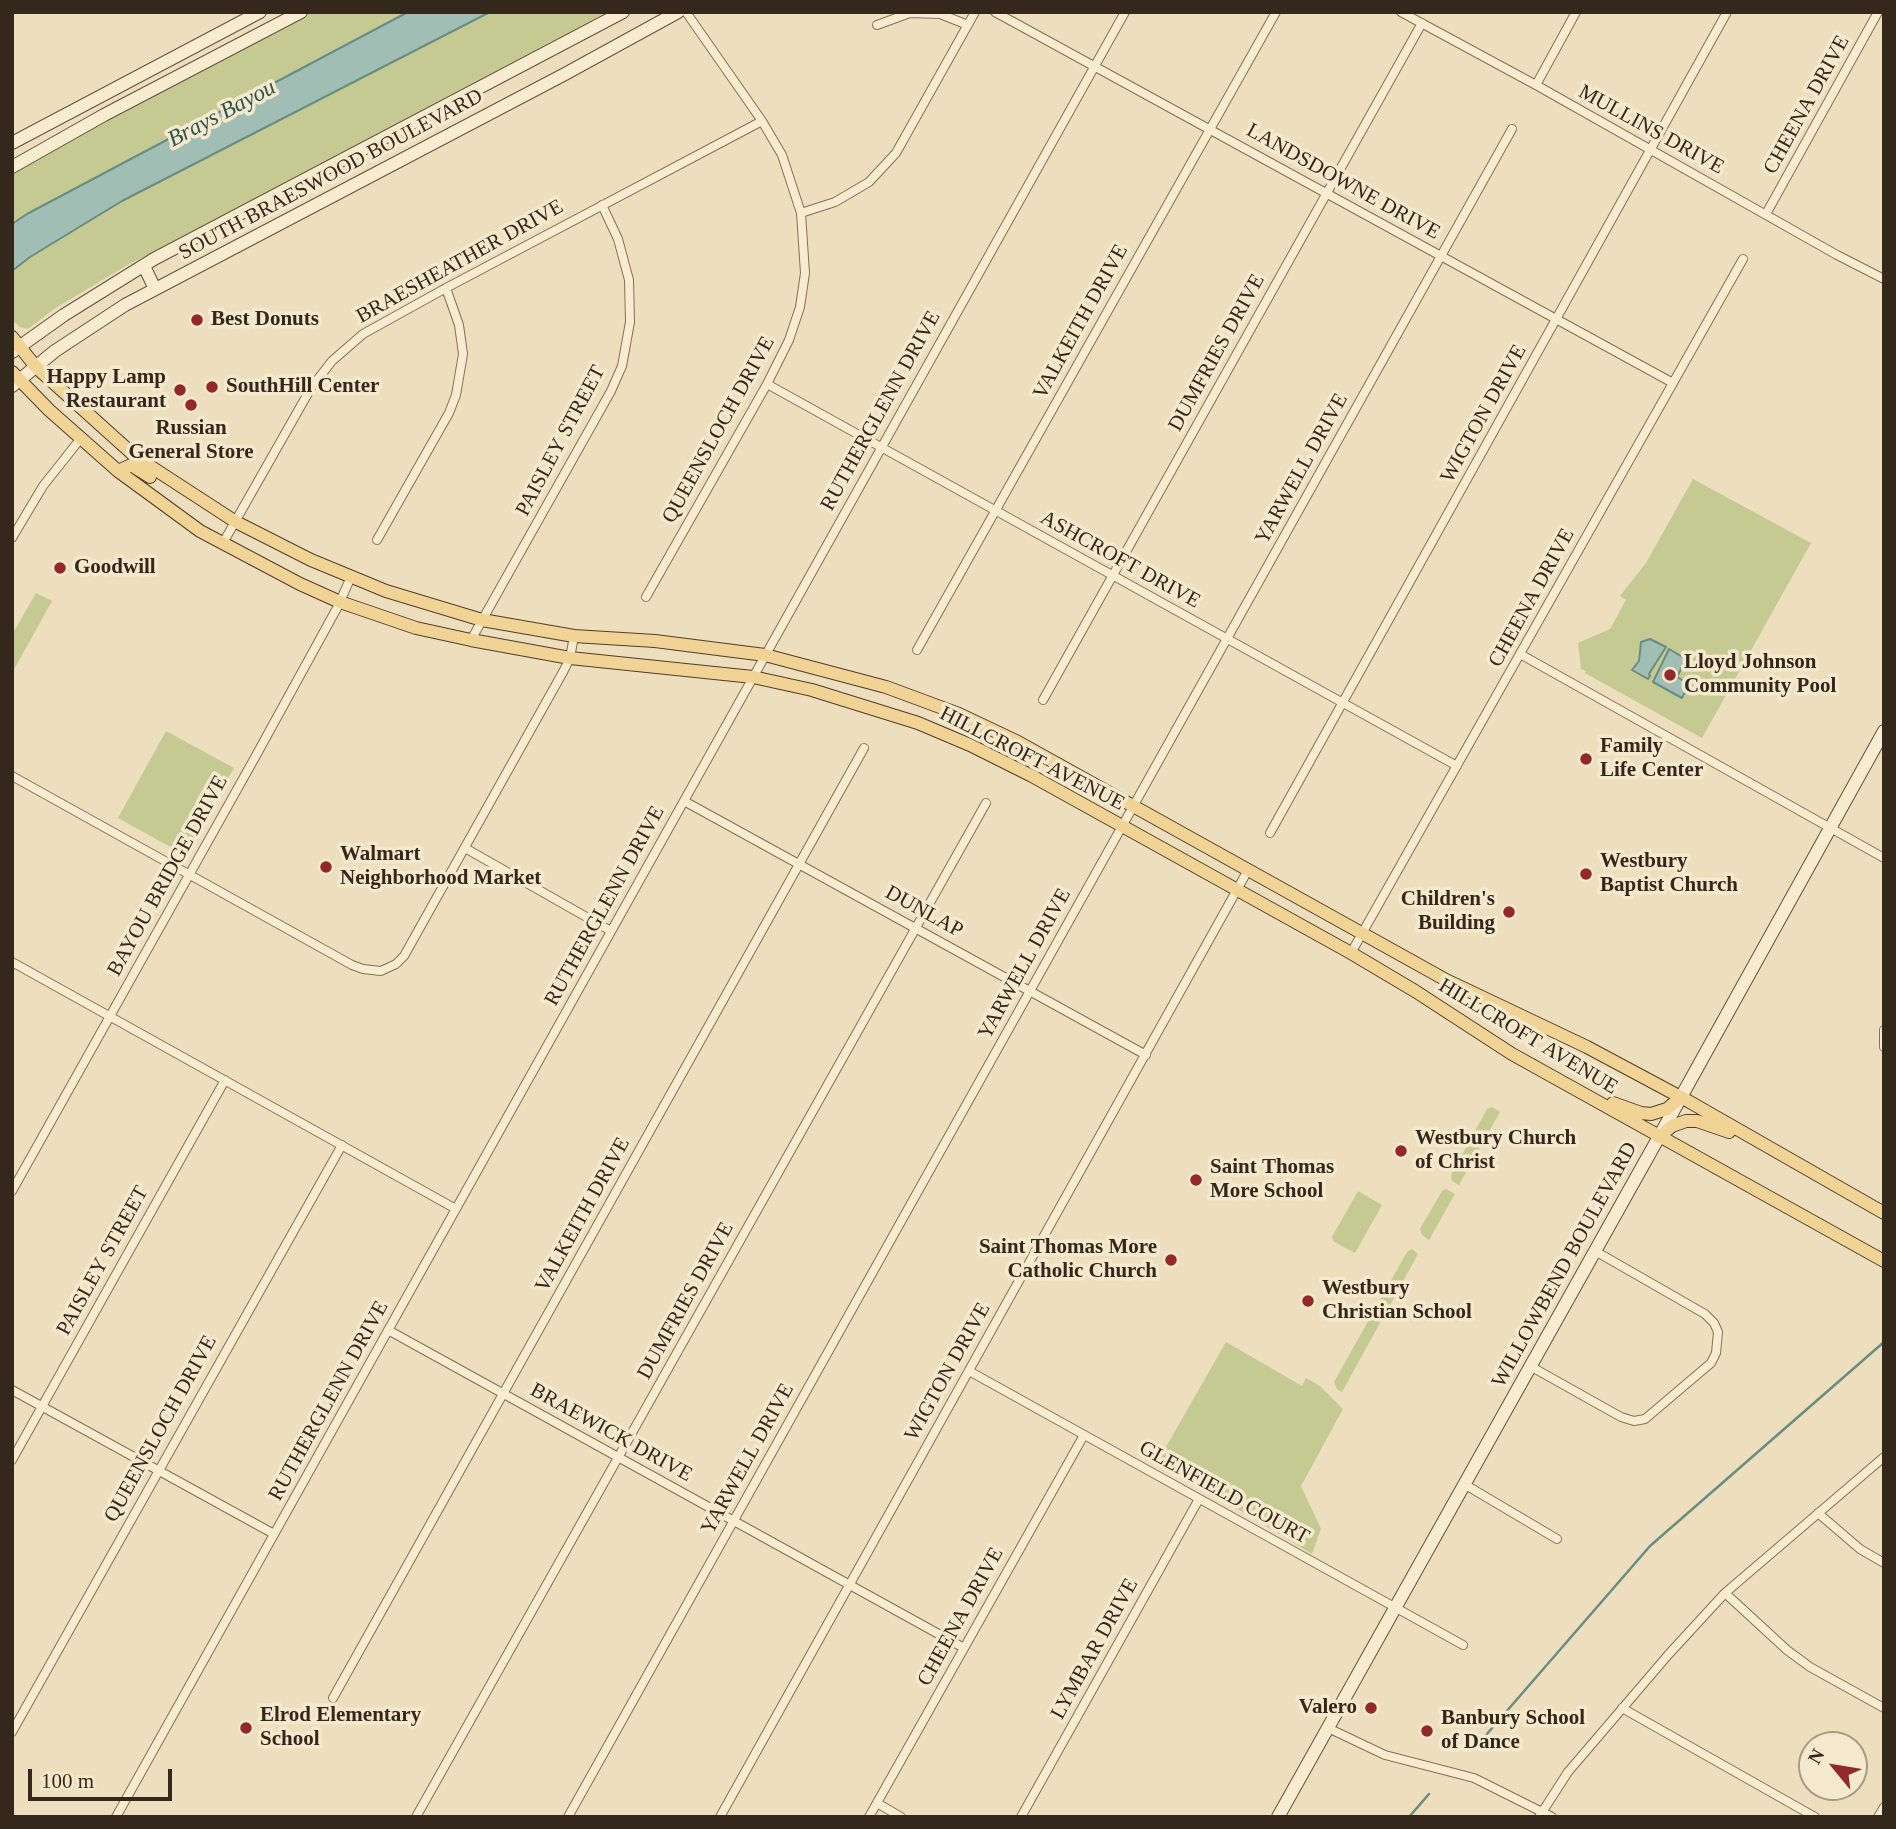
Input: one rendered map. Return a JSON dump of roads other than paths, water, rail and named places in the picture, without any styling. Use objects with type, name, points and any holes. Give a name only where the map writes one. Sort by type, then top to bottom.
[{"type":"main road","points":[[12,143],[260,12]]},
{"type":"main road","name":"SOUTH BRAESWOOD BOULEVARD","points":[[15,345],[144,265],[623,12]]},
{"type":"main road","name":"SOUTH BRAESWOOD BOULEVARD","points":[[15,380],[83,331],[155,289],[678,12]]},
{"type":"main road","points":[[12,167],[104,115],[296,14]]},
{"type":"main road","points":[[95,97],[104,115]]},
{"type":"main road","points":[[452,104],[463,127]]},
{"type":"main road","points":[[239,216],[250,239]]},
{"type":"main road","points":[[144,265],[155,289]]},
{"type":"main road","name":"HILLCROFT AVENUE","points":[[15,345],[136,457],[236,522],[279,545],[386,591],[482,620],[574,636],[655,641],[765,655],[886,687],[959,714],[1018,742],[1446,981],[1587,1047],[1681,1097],[1884,1213]]},
{"type":"main road","name":"HILLCROFT AVENUE","points":[[15,380],[118,471],[200,531],[340,602],[416,628],[471,640],[570,658],[753,677],[812,690],[918,723],[1032,776],[1351,953],[1512,1054],[1582,1094],[1884,1261]]},
{"type":"main road","points":[[118,471],[131,465],[161,484],[186,491]]},
{"type":"main road","name":"WILLOWBEND BOULEVARD","points":[[1278,1817],[1884,731]]},
{"type":"main road","points":[[1582,1094],[1629,1110],[1651,1114],[1667,1109],[1681,1097]]},
{"type":"main road","points":[[1659,1137],[1681,1122],[1697,1121],[1763,1144]]},
{"type":"street","name":"QUEENSLOCH DRIVE","points":[[646,597],[767,384],[789,340],[800,307],[805,273],[801,213],[782,155],[762,121],[686,12]]},
{"type":"street","points":[[801,213],[835,202],[869,183],[895,153],[975,12]]},
{"type":"street","name":"LANDSDOWNE DRIVE","points":[[995,12],[1673,383]]},
{"type":"street","name":"RUTHERGLENN DRIVE","points":[[116,1817],[1125,12]]},
{"type":"street","name":"VALKEITH DRIVE","points":[[917,650],[1276,12]]},
{"type":"street","name":"MULLINS DRIVE","points":[[1401,12],[1766,215],[1882,276]]},
{"type":"street","points":[[1536,85],[1576,12]]},
{"type":"street","name":"WIGTON DRIVE","points":[[1270,833],[1727,12]]},
{"type":"street","name":"CHEENA DRIVE","points":[[1766,215],[1878,12]]},
{"type":"street","points":[[877,25],[910,13],[940,14],[968,25]]},
{"type":"street","name":"DUMFRIES DRIVE","points":[[1043,700],[1422,23]]},
{"type":"street","name":"BRAESHEATHER DRIVE","points":[[223,544],[304,399],[321,374],[346,347],[363,334],[446,288],[762,121]]},
{"type":"street","name":"YARWELL DRIVE","points":[[568,1817],[1513,129]]},
{"type":"street","name":"PAISLEY STREET","points":[[471,640],[611,391],[622,366],[630,322],[629,280],[621,248],[603,205]]},
{"type":"street","name":"CHEENA DRIVE","points":[[1351,953],[1743,259]]},
{"type":"street","points":[[377,540],[449,413],[456,395],[461,375],[462,339],[446,288]]},
{"type":"street","name":"ASHCROFT DRIVE","points":[[767,384],[1457,766]]},
{"type":"street","points":[[12,538],[43,486],[81,438]]},
{"type":"street","name":"BAYOU BRIDGE DRIVE","points":[[12,1191],[351,578]]},
{"type":"street","points":[[12,776],[352,965],[381,971],[397,964],[404,956],[570,658],[574,636]]},
{"type":"street","points":[[1520,654],[1884,858]]},
{"type":"street","name":"VALKEITH DRIVE","points":[[333,1698],[864,748]]},
{"type":"street","name":"DUNLAP","points":[[684,801],[1146,1055]]},
{"type":"street","name":"DUMFRIES DRIVE","points":[[416,1817],[986,803]]},
{"type":"street","points":[[465,848],[611,931]]},
{"type":"street","name":"WIGTON DRIVE","points":[[720,1817],[1248,870]]},
{"type":"street","points":[[12,962],[456,1209]]},
{"type":"street","points":[[1884,1030],[1884,1046]]},
{"type":"street","name":"PAISLEY STREET","points":[[12,1460],[225,1080]]},
{"type":"street","name":"QUEENSLOCH DRIVE","points":[[12,1732],[341,1144]]},
{"type":"street","points":[[1530,1366],[1621,1418],[1634,1421],[1645,1419],[1712,1363],[1718,1332],[1714,1323],[1696,1309],[1595,1251]]},
{"type":"street","name":"BRAEWICK DRIVE","points":[[388,1330],[964,1648]]},
{"type":"street","name":"GLENFIELD COURT","points":[[969,1371],[1463,1645]]},
{"type":"street","points":[[12,1390],[274,1534]]},
{"type":"street","name":"CHEENA DRIVE","points":[[869,1817],[1084,1435]]},
{"type":"street","points":[[1541,1814],[1568,1772],[1725,1593],[1884,1457]]},
{"type":"street","points":[[1464,1484],[1557,1539]]},
{"type":"street","name":"LYMBAR DRIVE","points":[[1021,1817],[1199,1499]]},
{"type":"street","points":[[1818,1513],[1860,1549],[1884,1563]]},
{"type":"street","points":[[1725,1593],[1787,1650],[1810,1667],[1884,1708]]},
{"type":"street","points":[[1622,1708],[1815,1817]]},
{"type":"street","points":[[1328,1728],[1385,1755],[1474,1778],[1541,1814],[1552,1817]]},
{"type":"street","points":[[877,1803],[901,1817]]},
{"type":"street","points":[[1878,1817],[1884,1807]]},
{"type":"water","name":"Brays Bayou","points":[[408,12],[490,12],[122,201],[30,257],[12,271],[12,224],[27,214]]},
{"type":"water","points":[[1650,639],[1666,647],[1648,679],[1632,670],[1639,661],[1641,642]]},
{"type":"water","points":[[1669,649],[1686,659],[1677,677],[1689,684],[1682,698],[1653,682]]},
{"type":"waterway","points":[[1473,1750],[1650,1546],[1884,1342]]},
{"type":"waterway","points":[[1409,1817],[1429,1794]]},
{"type":"place","name":"Best Donuts","points":[[197,320]]},
{"type":"place","name":"SouthHill Center","points":[[212,387]]},
{"type":"place","name":"Happy Lamp Restaurant","points":[[180,390]]},
{"type":"place","name":"Russian General Store","points":[[191,405]]},
{"type":"place","name":"Goodwill","points":[[60,568]]},
{"type":"place","name":"Lloyd Johnson Community Pool","points":[[1670,675]]},
{"type":"place","name":"Family Life Center","points":[[1586,759]]},
{"type":"place","name":"Walmart Neighborhood Market","points":[[326,867]]},
{"type":"place","name":"Westbury Baptist Church","points":[[1586,874]]},
{"type":"place","name":"Children's Building","points":[[1509,912]]},
{"type":"place","name":"Westbury Church of Christ","points":[[1401,1151]]},
{"type":"place","name":"Saint Thomas More School","points":[[1196,1180]]},
{"type":"place","name":"Saint Thomas More Catholic Church","points":[[1171,1260]]},
{"type":"place","name":"Westbury Christian School","points":[[1308,1301]]},
{"type":"place","name":"Valero","points":[[1371,1708]]},
{"type":"place","name":"Elrod Elementary School","points":[[246,1728]]},
{"type":"place","name":"Banbury School of Dance","points":[[1427,1731]]}]
